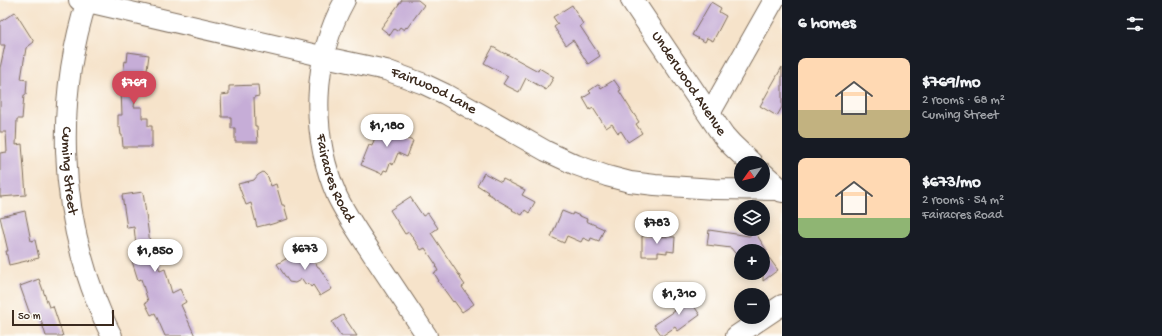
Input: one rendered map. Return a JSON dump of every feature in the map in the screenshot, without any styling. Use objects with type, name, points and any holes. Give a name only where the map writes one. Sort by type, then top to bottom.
[{"type":"main road","name":"Underwood Avenue","points":[[632,0],[723,135],[744,156]]},
{"type":"main road","points":[[770,180],[781,190]]},
{"type":"street","name":"Fairacres Road","points":[[345,0],[329,35],[320,76],[319,129],[322,147],[338,197],[357,231],[427,336]]},
{"type":"street","points":[[709,115],[774,0]]},
{"type":"street","name":"Fairwood Lane","points":[[84,1],[386,70],[424,84],[445,94],[546,151],[576,165],[607,176],[630,182],[655,185],[714,189],[781,190]]},
{"type":"street","name":"Cuming Street","points":[[84,1],[66,106],[65,136],[68,177],[79,248],[88,278],[106,326],[112,336]]},
{"type":"street","points":[[736,336],[782,305]]},
{"type":"building","points":[[402,0],[418,0],[424,5],[407,28],[406,27],[404,30],[400,27],[397,31],[394,29],[390,35],[381,28]]},
{"type":"building","points":[[711,2],[721,8],[719,12],[726,16],[713,41],[707,38],[705,42],[692,35]]},
{"type":"building","points":[[572,5],[583,24],[580,26],[600,56],[588,64],[573,40],[566,45],[554,27],[558,24],[553,17]]},
{"type":"building","points":[[15,12],[34,42],[26,48],[21,79],[27,80],[26,95],[24,95],[22,119],[17,119],[16,145],[22,144],[26,195],[0,197],[0,153],[7,152],[6,132],[0,132],[0,68],[5,45],[0,45],[0,22]]},
{"type":"building","points":[[493,47],[538,71],[539,68],[554,77],[546,90],[526,78],[519,92],[503,84],[508,76],[484,63]]},
{"type":"building","points":[[128,52],[149,55],[146,77],[138,76],[134,107],[142,107],[142,118],[148,118],[148,126],[152,126],[152,147],[123,147],[120,127],[118,127],[118,115],[122,115],[121,90],[125,61],[127,62]]},
{"type":"building","points":[[782,67],[782,107],[777,116],[760,106]]},
{"type":"building","points":[[614,80],[621,90],[619,91],[639,122],[636,124],[642,133],[628,142],[621,131],[618,133],[612,124],[606,128],[593,108],[590,110],[583,98],[591,93],[589,91],[599,84],[601,88]]},
{"type":"building","points":[[258,85],[259,96],[254,97],[255,126],[257,126],[258,142],[235,142],[235,128],[231,128],[231,117],[222,117],[221,95],[229,94],[229,86]]},
{"type":"building","points":[[387,119],[404,126],[400,136],[413,141],[407,157],[398,153],[393,165],[390,163],[387,171],[384,170],[382,174],[361,165],[369,145],[372,146],[375,137],[379,139]]},
{"type":"building","points":[[263,172],[268,177],[271,186],[276,184],[288,219],[257,227],[251,203],[246,205],[238,184],[254,180]]},
{"type":"building","points":[[484,173],[501,182],[503,179],[525,190],[522,195],[535,202],[529,213],[525,210],[522,215],[512,210],[513,209],[494,198],[477,185]]},
{"type":"building","points":[[143,192],[151,251],[153,250],[160,271],[165,269],[172,293],[180,289],[186,302],[181,305],[195,336],[165,336],[155,313],[151,315],[145,303],[148,301],[141,279],[138,280],[131,258],[137,255],[134,227],[127,228],[122,195]]},
{"type":"building","points":[[410,197],[423,216],[428,213],[438,228],[431,233],[461,278],[465,285],[462,287],[474,304],[462,312],[438,281],[434,273],[438,271],[437,266],[425,248],[421,250],[409,232],[405,234],[390,210]]},
{"type":"building","points":[[25,211],[31,241],[35,240],[39,258],[9,265],[6,251],[8,251],[0,217]]},
{"type":"building","points":[[562,211],[572,215],[573,213],[587,219],[586,221],[604,229],[599,241],[591,238],[590,241],[583,238],[581,242],[567,236],[564,243],[551,237]]},
{"type":"building","points":[[709,230],[734,234],[734,236],[758,236],[763,244],[734,244],[734,252],[731,248],[707,245]]},
{"type":"building","points":[[642,236],[675,237],[674,252],[658,252],[658,256],[642,256]]},
{"type":"building","points":[[304,246],[329,282],[328,283],[332,289],[320,296],[313,285],[311,287],[308,283],[306,285],[302,279],[295,283],[289,282],[277,264]]},
{"type":"building","points":[[770,259],[778,270],[770,276]]},
{"type":"building","points":[[39,279],[49,307],[53,306],[63,336],[46,336],[39,314],[31,317],[20,286]]},
{"type":"building","points":[[688,292],[694,301],[692,303],[700,315],[678,331],[675,327],[662,336],[654,325],[675,311],[674,310],[682,304],[679,299]]},
{"type":"building","points":[[343,315],[357,336],[341,336],[332,322]]}]
